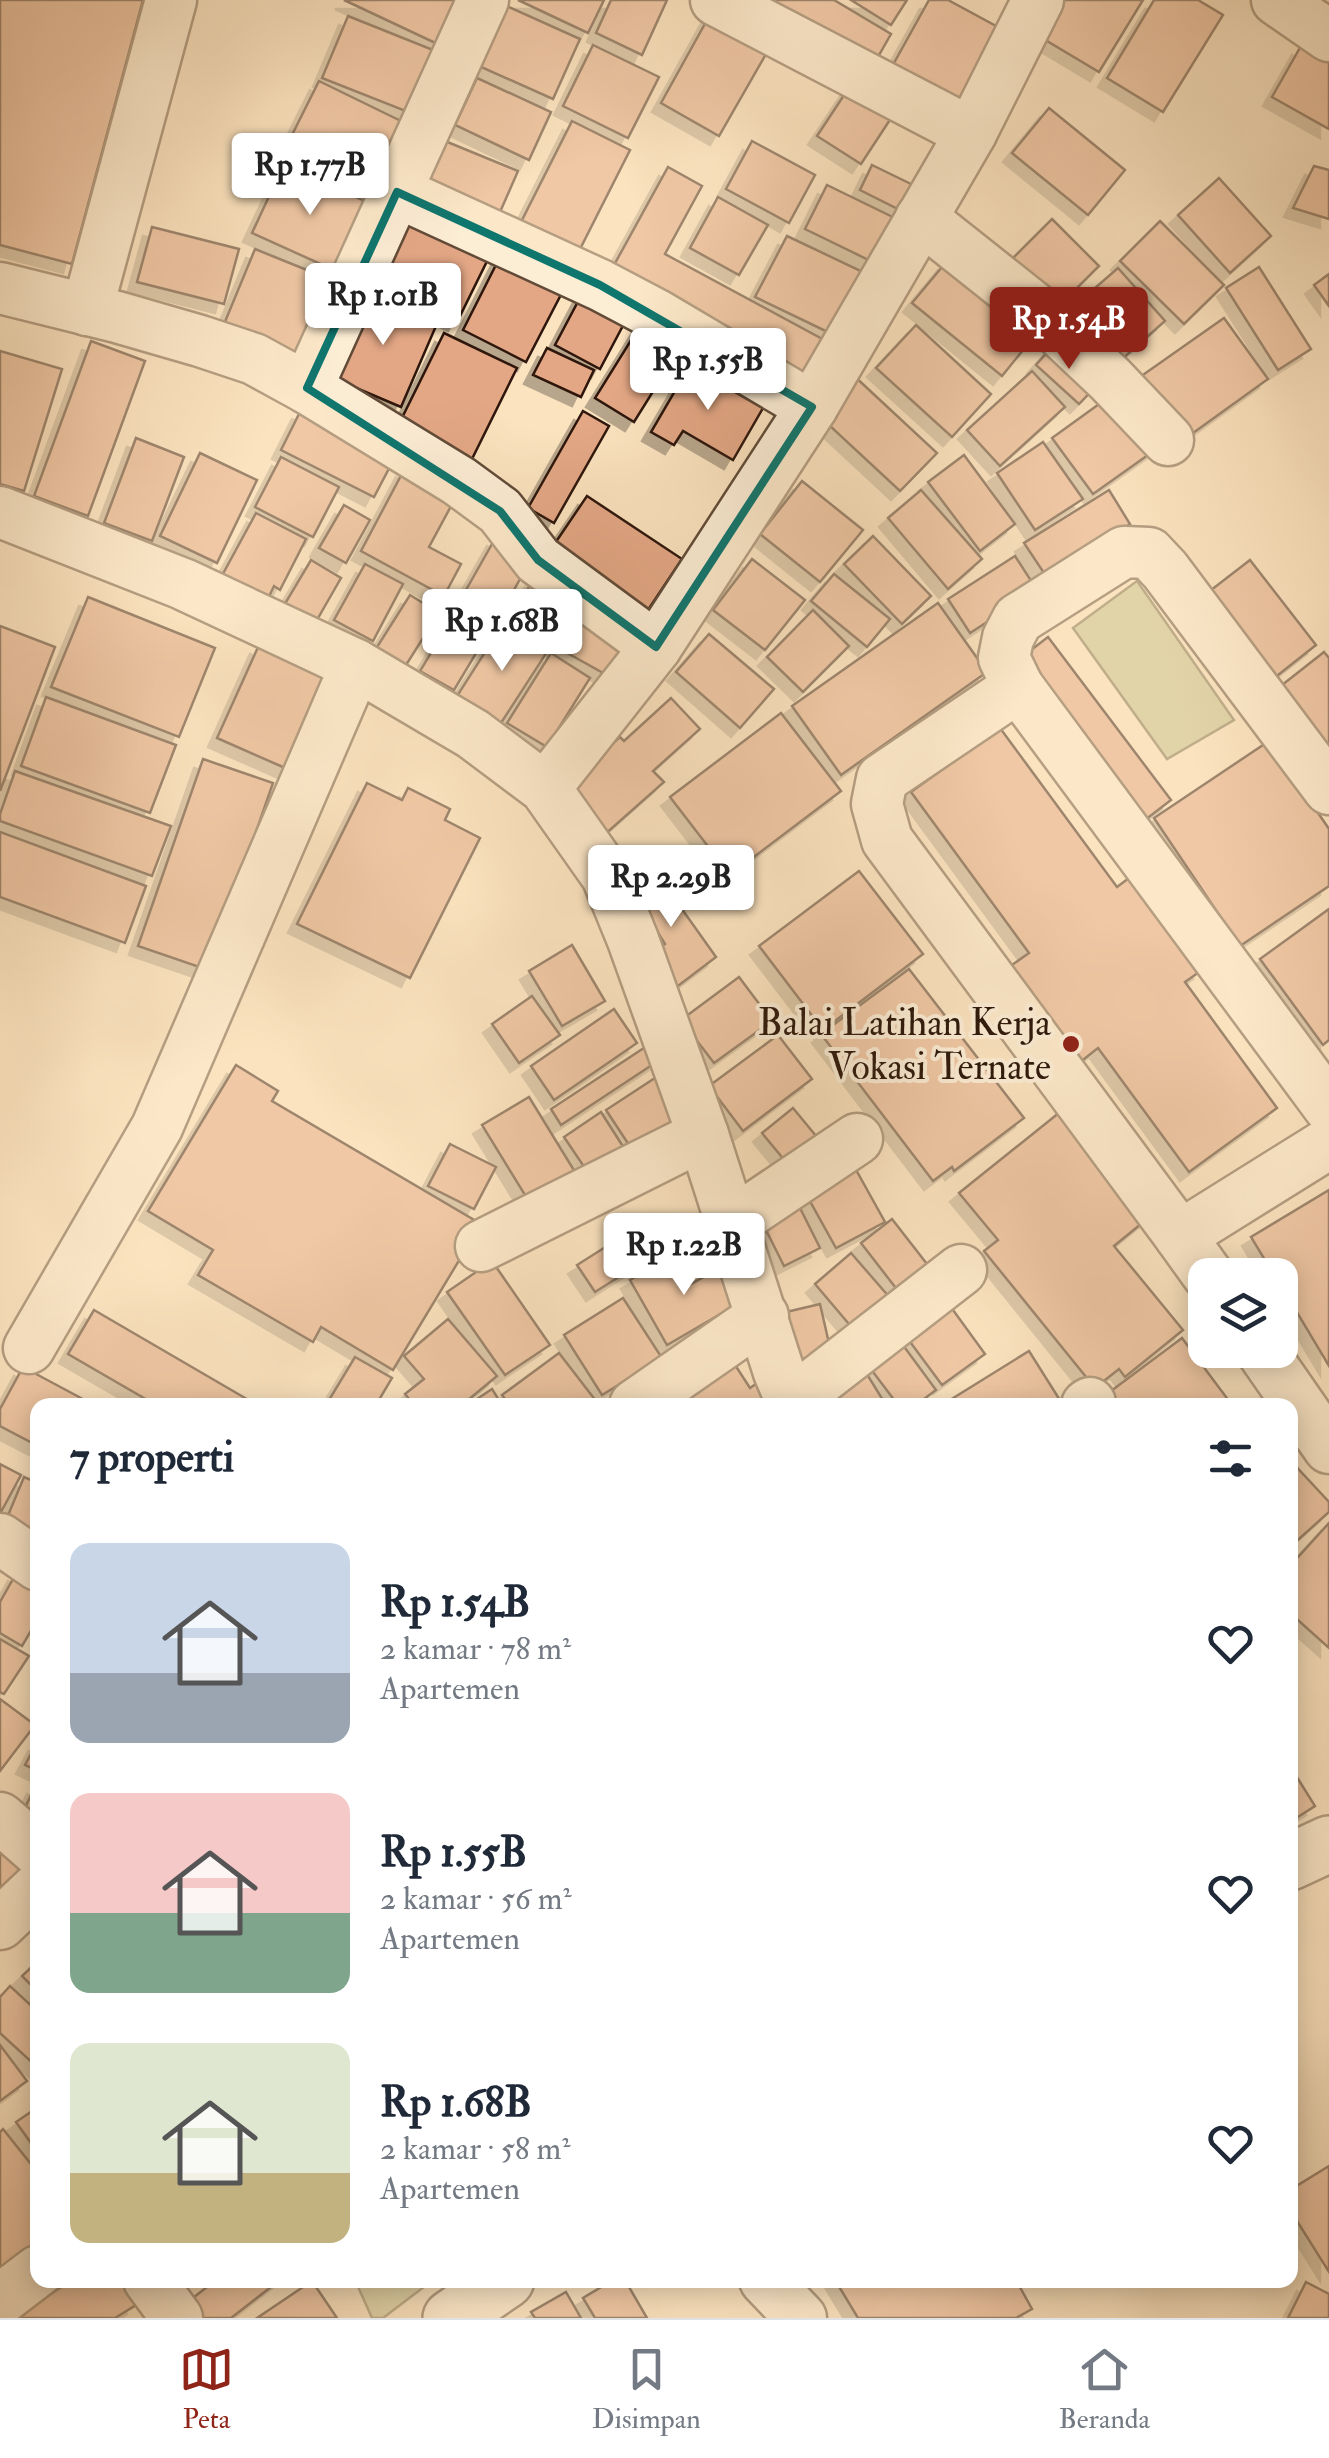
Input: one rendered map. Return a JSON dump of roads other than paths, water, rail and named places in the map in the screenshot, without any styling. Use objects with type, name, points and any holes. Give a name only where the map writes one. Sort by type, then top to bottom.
[{"type":"street","points":[[88,310],[170,0]]},
{"type":"street","points":[[308,388],[483,0]]},
{"type":"street","points":[[716,0],[971,134]]},
{"type":"street","points":[[545,788],[656,647],[812,407],[971,134],[1038,0]]},
{"type":"street","points":[[1277,0],[1329,36]]},
{"type":"street","points":[[397,192],[600,285],[812,407]]},
{"type":"street","points":[[921,218],[1038,311],[1168,440]]},
{"type":"street","points":[[0,288],[184,336],[254,359],[308,388],[500,511],[538,560],[656,647]]},
{"type":"street","points":[[0,512],[183,584],[356,665],[473,734],[545,788],[608,876],[703,1136],[790,1398]]},
{"type":"street","points":[[1329,789],[1149,552],[1124,552],[1018,619],[1008,638],[1004,658],[1018,687],[1329,1107]]},
{"type":"street","points":[[28,1348],[157,1127],[356,665]]},
{"type":"street","points":[[1018,687],[882,779],[876,804],[888,840],[1194,1256],[1329,1143]]},
{"type":"street","points":[[481,1246],[703,1136]]},
{"type":"street","points":[[732,1223],[857,1139]]},
{"type":"street","points":[[800,1398],[961,1270]]},
{"type":"street","points":[[644,1398],[763,1316]]},
{"type":"street","points":[[1273,1368],[1294,1398]]},
{"type":"street","points":[[1298,1403],[1329,1448]]},
{"type":"street","points":[[0,1539],[30,1560]]},
{"type":"street","points":[[0,1818],[30,1844]]},
{"type":"street","points":[[1298,1858],[1329,1844]]},
{"type":"street","points":[[0,1924],[30,1896]]},
{"type":"street","points":[[0,2300],[30,2277]]},
{"type":"street","points":[[154,2288],[177,2318]]},
{"type":"street","points":[[773,2288],[801,2318]]},
{"type":"place","name":"Balai Latihan Kerja Vokasi Ternate","points":[[1071,1044]]}]
